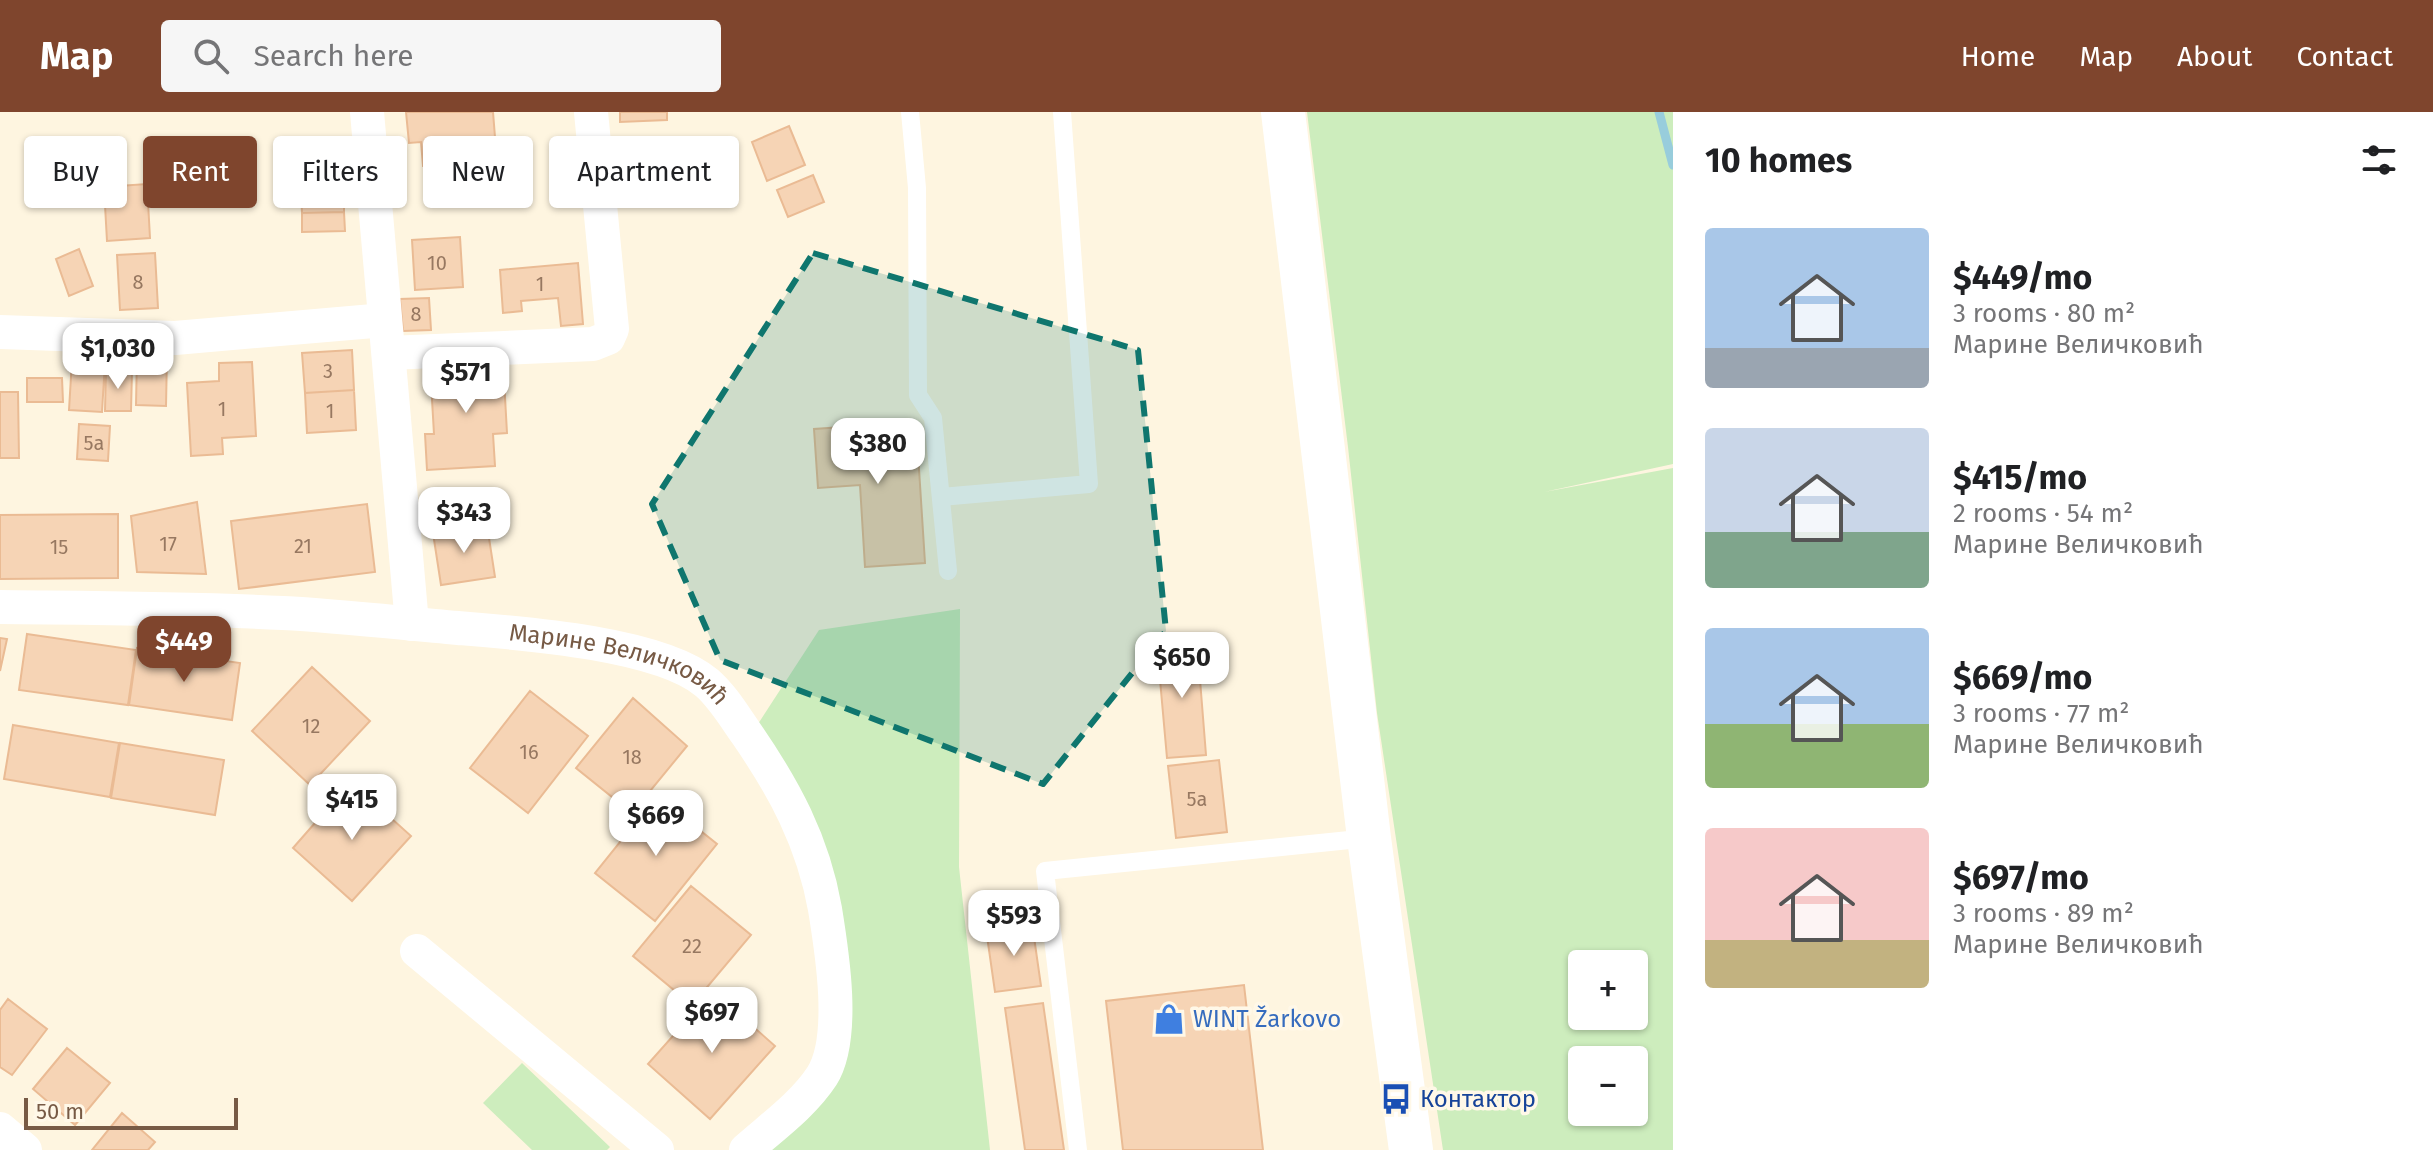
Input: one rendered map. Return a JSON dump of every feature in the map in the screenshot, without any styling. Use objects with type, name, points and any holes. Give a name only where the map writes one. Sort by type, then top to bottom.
[{"type":"main road","points":[[1283,112],[1369,838],[1411,1150]]},
{"type":"street","points":[[367,112],[412,624]]},
{"type":"street","points":[[0,332],[175,338],[387,337],[593,344],[608,338],[612,329],[591,112]]},
{"type":"street","name":"Марине Величковић","points":[[0,607],[283,613],[533,634],[644,655],[677,666],[707,683],[723,701],[783,788],[798,818],[823,901],[834,980],[833,1042],[824,1073],[810,1092],[746,1150]]},
{"type":"street","points":[[417,951],[657,1150]]},
{"type":"street","points":[[0,1129],[25,1150]]},
{"type":"lane","points":[[910,112],[917,188],[918,395],[933,418],[948,571]]},
{"type":"lane","points":[[941,497],[1089,484],[1062,112]]},
{"type":"lane","points":[[1078,1150],[1045,871],[1369,838]]},
{"type":"highlighted area","points":[[813,253],[1138,350],[1166,631],[1043,784],[720,660],[652,504]]},
{"type":"green space","points":[[1307,112],[1673,112],[1673,464],[1544,492],[1673,468],[1673,1150],[1443,1150],[1377,713]]},
{"type":"green space","points":[[960,609],[959,867],[990,1150],[760,1150],[847,1006],[756,727],[819,630]]},
{"type":"green space","points":[[522,1063],[610,1147],[607,1150],[532,1150],[483,1103]]},
{"type":"building","points":[[406,112],[493,112],[495,136],[423,136],[423,166],[421,142],[409,143]]},
{"type":"building","points":[[620,112],[667,112],[667,120],[620,122]]},
{"type":"building","points":[[789,126],[805,165],[767,181],[752,142]]},
{"type":"building","points":[[813,175],[824,202],[788,217],[777,190]]},
{"type":"building","points":[[143,184],[143,208],[148,208],[150,238],[107,241],[105,208],[127,208],[127,185]]},
{"type":"building","points":[[302,208],[344,208],[344,212],[302,213]]},
{"type":"building","points":[[344,212],[345,231],[302,232],[302,213]]},
{"type":"building","points":[[460,237],[463,287],[415,290],[412,240]]},
{"type":"building","points":[[79,249],[93,286],[69,296],[56,259]]},
{"type":"building","points":[[155,253],[158,308],[120,310],[117,255]]},
{"type":"building","points":[[578,263],[583,324],[561,326],[558,298],[521,301],[522,311],[503,313],[500,270]]},
{"type":"building","points":[[429,298],[431,330],[403,331],[400,299]]},
{"type":"building","points":[[352,350],[354,390],[305,393],[302,353]]},
{"type":"building","points":[[137,354],[167,355],[166,406],[136,405]]},
{"type":"building","points":[[72,360],[105,362],[102,412],[69,410]]},
{"type":"building","points":[[503,361],[507,433],[493,434],[495,466],[427,470],[425,434],[434,434],[430,365]]},
{"type":"building","points":[[252,362],[256,436],[222,438],[223,454],[191,456],[187,383],[219,381],[219,363]]},
{"type":"building","points":[[106,370],[132,371],[131,411],[105,411]]},
{"type":"building","points":[[27,378],[62,378],[63,402],[27,402]]},
{"type":"building","points":[[354,390],[356,430],[307,433],[305,393]]},
{"type":"building","points":[[0,392],[18,392],[19,458],[0,458]]},
{"type":"building","points":[[916,422],[925,563],[865,567],[860,485],[818,488],[814,429]]},
{"type":"building","points":[[79,424],[110,426],[108,461],[77,459]]},
{"type":"building","points":[[197,502],[206,574],[137,572],[131,516]]},
{"type":"building","points":[[367,504],[375,572],[239,589],[231,521]]},
{"type":"building","points":[[118,514],[118,578],[0,579],[0,515]]},
{"type":"building","points":[[487,525],[495,577],[441,585],[433,533]]},
{"type":"building","points":[[27,634],[136,650],[128,705],[19,690]]},
{"type":"building","points":[[0,638],[7,639],[0,671]]},
{"type":"building","points":[[1197,642],[1206,755],[1167,758],[1157,646]]},
{"type":"building","points":[[137,648],[240,663],[232,720],[129,705]]},
{"type":"building","points":[[312,667],[370,721],[310,785],[252,731]]},
{"type":"building","points":[[530,691],[588,736],[528,813],[470,768]]},
{"type":"building","points":[[633,698],[687,746],[632,813],[576,768]]},
{"type":"building","points":[[13,725],[119,743],[110,797],[4,779]]},
{"type":"building","points":[[120,743],[224,760],[215,815],[111,798]]},
{"type":"building","points":[[1219,760],[1227,832],[1176,838],[1168,766]]},
{"type":"building","points":[[351,782],[411,836],[352,901],[293,848]]},
{"type":"building","points":[[657,796],[717,844],[655,921],[595,873]]},
{"type":"building","points":[[691,886],[751,935],[692,1005],[633,956]]},
{"type":"building","points":[[1032,923],[1041,986],[995,992],[986,929]]},
{"type":"building","points":[[1244,985],[1263,1150],[1123,1150],[1106,1001]]},
{"type":"building","points":[[713,991],[775,1046],[710,1119],[648,1064]]},
{"type":"building","points":[[8,999],[47,1029],[12,1075],[0,1067],[0,1010]]},
{"type":"building","points":[[1043,1003],[1064,1150],[1025,1150],[1005,1008]]},
{"type":"building","points":[[67,1048],[110,1083],[75,1125],[33,1089]]},
{"type":"building","points":[[122,1113],[155,1142],[148,1150],[92,1150]]},
{"type":"waterway","points":[[1659,112],[1673,165]]},
{"type":"place","name":"WINT Žarkovo","points":[[1169,1019]]},
{"type":"place","name":"Контактор","points":[[1396,1099]]}]
